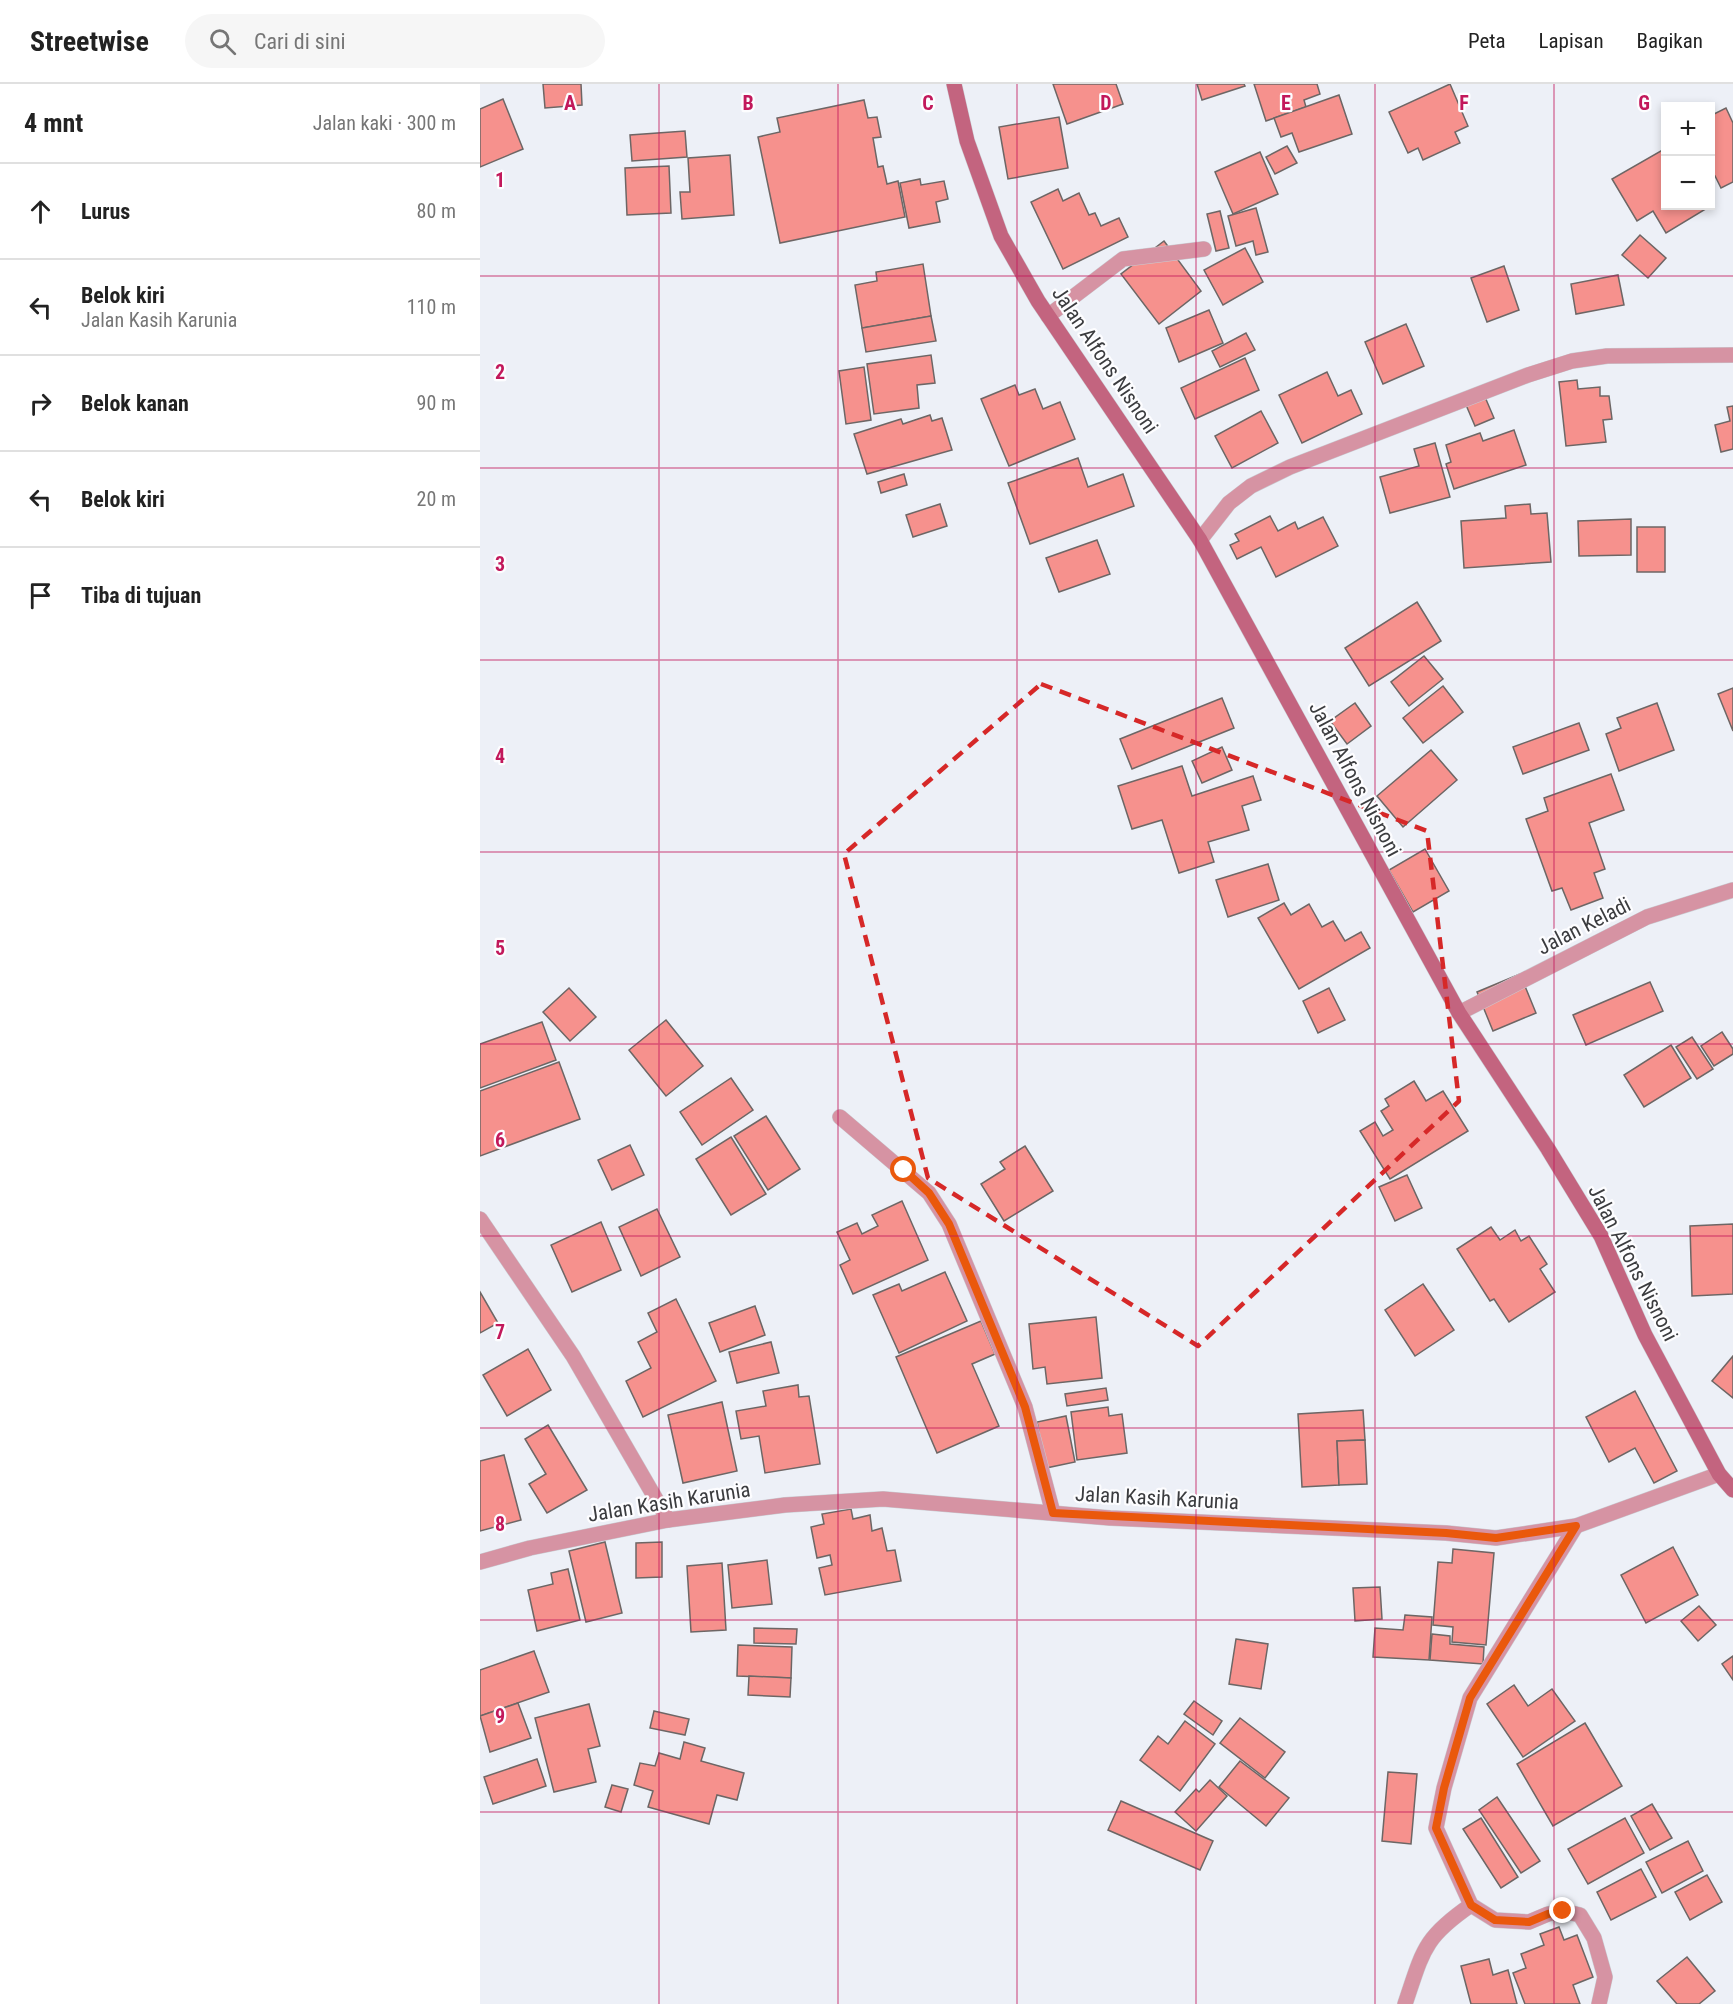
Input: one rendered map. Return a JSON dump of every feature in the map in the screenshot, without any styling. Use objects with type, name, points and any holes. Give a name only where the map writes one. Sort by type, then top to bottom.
[{"type":"main road","name":"Jalan Alfons Nisnoni","points":[[954,84],[966,141],[1001,236],[1048,316],[1200,540],[1460,1013],[1601,1236],[1645,1335],[1719,1474],[1733,1490]]},
{"type":"street","points":[[1048,316],[1123,259],[1204,249]]},
{"type":"street","points":[[1200,540],[1229,503],[1251,486],[1290,467],[1528,375],[1572,361],[1607,356],[1733,355]]},
{"type":"street","name":"Jalan Keladi","points":[[1460,1013],[1647,917],[1733,890]]},
{"type":"street","points":[[840,1117],[929,1193],[949,1224],[1025,1407],[1053,1513]]},
{"type":"street","points":[[480,1219],[573,1356],[668,1521]]},
{"type":"street","name":"Jalan Kasih Karunia","points":[[480,1562],[530,1548],[668,1521],[785,1505],[883,1499],[1053,1513],[1446,1533],[1496,1538],[1576,1526],[1719,1474]]},
{"type":"street","points":[[1576,1526],[1470,1698],[1444,1788],[1436,1828],[1471,1905],[1495,1920],[1529,1922],[1563,1911],[1580,1915],[1594,1938],[1605,1977],[1599,2004]]},
{"type":"street","points":[[1405,2004],[1424,1948],[1444,1924],[1471,1905]]},
{"type":"highlighted area","points":[[1041,684],[1427,831],[1459,1101],[1198,1346],[928,1178],[844,854]]},
{"type":"building","points":[[543,84],[581,84],[582,105],[545,108]]},
{"type":"building","points":[[1053,84],[1116,84],[1123,104],[1067,124]]},
{"type":"building","points":[[1197,84],[1244,84],[1245,86],[1202,100]]},
{"type":"building","points":[[1254,84],[1317,84],[1320,94],[1304,100],[1306,107],[1266,121]]},
{"type":"building","points":[[1450,84],[1468,126],[1455,132],[1460,143],[1423,160],[1418,148],[1408,153],[1389,112]]},
{"type":"building","points":[[1339,95],[1352,134],[1299,152],[1292,133],[1281,137],[1274,118]]},
{"type":"building","points":[[503,99],[523,149],[480,167],[480,109]]},
{"type":"building","points":[[864,100],[868,118],[877,117],[881,137],[873,138],[878,167],[883,166],[887,184],[898,181],[905,217],[780,243],[758,137],[780,132],[777,118]]},
{"type":"building","points":[[1726,108],[1733,123],[1733,182],[1721,188],[1715,176],[1715,114]]},
{"type":"building","points":[[1059,117],[1068,168],[1008,179],[999,127]]},
{"type":"building","points":[[685,131],[687,157],[632,161],[630,135]]},
{"type":"building","points":[[1287,146],[1297,163],[1275,174],[1266,157]]},
{"type":"building","points":[[1661,151],[1661,210],[1704,210],[1666,233],[1653,211],[1637,221],[1612,179]]},
{"type":"building","points":[[1260,152],[1278,194],[1233,214],[1215,172]]},
{"type":"building","points":[[730,155],[734,215],[682,219],[680,192],[690,192],[688,158]]},
{"type":"building","points":[[669,166],[671,213],[627,215],[625,168]]},
{"type":"building","points":[[920,179],[921,185],[944,181],[948,199],[936,202],[940,222],[909,228],[900,183]]},
{"type":"building","points":[[1058,189],[1063,201],[1079,193],[1089,215],[1095,213],[1101,226],[1119,218],[1128,237],[1063,269],[1031,202]]},
{"type":"building","points":[[1256,208],[1268,252],[1256,255],[1253,241],[1236,246],[1228,216]]},
{"type":"building","points":[[1220,211],[1229,248],[1216,251],[1207,214]]},
{"type":"building","points":[[1640,235],[1666,258],[1648,278],[1622,255]]},
{"type":"building","points":[[1164,241],[1201,291],[1159,324],[1121,274]]},
{"type":"building","points":[[1245,248],[1263,282],[1223,305],[1204,270]]},
{"type":"building","points":[[923,264],[931,316],[862,328],[855,285],[877,281],[876,272]]},
{"type":"building","points":[[1504,266],[1519,310],[1487,322],[1471,278]]},
{"type":"building","points":[[1618,275],[1624,305],[1576,314],[1571,284]]},
{"type":"building","points":[[1209,310],[1223,343],[1179,362],[1166,328]]},
{"type":"building","points":[[931,316],[936,341],[866,352],[862,328]]},
{"type":"building","points":[[1406,324],[1424,366],[1383,384],[1365,342]]},
{"type":"building","points":[[1246,333],[1255,350],[1220,367],[1212,351]]},
{"type":"building","points":[[931,355],[935,383],[917,385],[919,408],[874,414],[867,364]]},
{"type":"building","points":[[1245,358],[1259,390],[1195,419],[1181,388]]},
{"type":"building","points":[[864,367],[871,420],[846,424],[839,371]]},
{"type":"building","points":[[1327,372],[1338,396],[1351,390],[1362,414],[1302,443],[1279,395]]},
{"type":"building","points":[[1577,380],[1578,389],[1600,387],[1600,396],[1609,396],[1612,419],[1603,420],[1606,442],[1566,446],[1559,382]]},
{"type":"building","points":[[1015,385],[1019,395],[1035,389],[1043,409],[1060,402],[1075,439],[1009,466],[981,399]]},
{"type":"building","points":[[1485,397],[1494,418],[1475,426],[1466,405]]},
{"type":"building","points":[[1733,406],[1733,449],[1721,452],[1715,425],[1730,421],[1727,407]]},
{"type":"building","points":[[1261,411],[1278,443],[1232,468],[1215,436]]},
{"type":"building","points":[[930,415],[932,421],[942,418],[952,450],[867,474],[854,434],[901,419],[903,424]]},
{"type":"building","points":[[1514,430],[1526,465],[1454,489],[1446,464],[1451,462],[1446,445],[1480,433],[1483,441]]},
{"type":"building","points":[[1435,443],[1450,497],[1390,513],[1380,477],[1419,466],[1414,449]]},
{"type":"building","points":[[1078,458],[1088,487],[1123,474],[1134,506],[1030,544],[1008,483]]},
{"type":"building","points":[[904,474],[907,485],[881,493],[878,482]]},
{"type":"building","points":[[940,504],[947,526],[913,537],[906,515]]},
{"type":"building","points":[[1530,504],[1531,514],[1547,513],[1551,562],[1464,568],[1461,521],[1506,518],[1505,506]]},
{"type":"building","points":[[1270,516],[1278,531],[1295,522],[1298,529],[1323,517],[1338,546],[1276,577],[1261,547],[1237,559],[1230,545],[1239,541],[1235,534]]},
{"type":"building","points":[[1631,519],[1631,555],[1579,556],[1578,521]]},
{"type":"building","points":[[1637,527],[1665,527],[1665,572],[1637,572]]},
{"type":"building","points":[[1097,540],[1110,574],[1059,592],[1046,558]]},
{"type":"building","points":[[1417,602],[1441,641],[1369,686],[1345,648]]},
{"type":"building","points":[[1424,656],[1443,679],[1409,706],[1391,682]]},
{"type":"building","points":[[1443,686],[1463,712],[1423,743],[1403,718]]},
{"type":"building","points":[[1733,688],[1733,731],[1718,694]]},
{"type":"building","points":[[1222,698],[1234,728],[1132,769],[1120,739]]},
{"type":"building","points":[[1355,703],[1371,726],[1347,744],[1330,721]]},
{"type":"building","points":[[1657,703],[1674,750],[1619,771],[1606,734],[1621,728],[1617,718]]},
{"type":"building","points":[[1579,723],[1589,750],[1523,774],[1513,747]]},
{"type":"building","points":[[1222,747],[1232,770],[1202,783],[1192,761]]},
{"type":"building","points":[[1431,750],[1457,780],[1403,827],[1377,796]]},
{"type":"building","points":[[1182,766],[1192,796],[1253,776],[1261,800],[1242,806],[1249,830],[1208,842],[1214,862],[1179,873],[1162,820],[1132,829],[1118,786]]},
{"type":"building","points":[[1611,774],[1624,810],[1589,823],[1605,869],[1594,873],[1603,898],[1571,910],[1562,888],[1552,891],[1526,819],[1548,811],[1544,798]]},
{"type":"building","points":[[1425,849],[1449,891],[1413,912],[1389,870]]},
{"type":"building","points":[[1268,864],[1279,900],[1228,917],[1216,880]]},
{"type":"building","points":[[1284,903],[1291,915],[1309,904],[1322,927],[1333,921],[1345,941],[1361,932],[1370,948],[1299,989],[1258,918]]},
{"type":"building","points":[[1520,974],[1536,1013],[1493,1031],[1477,992]]},
{"type":"building","points":[[1650,982],[1663,1011],[1586,1045],[1573,1015]]},
{"type":"building","points":[[569,988],[596,1017],[570,1041],[543,1012]]},
{"type":"building","points":[[1329,988],[1345,1020],[1318,1033],[1303,1001]]},
{"type":"building","points":[[666,1020],[703,1066],[666,1096],[629,1050]]},
{"type":"building","points":[[542,1022],[556,1060],[480,1088],[480,1044]]},
{"type":"building","points":[[1722,1032],[1733,1049],[1733,1054],[1714,1066],[1701,1046]]},
{"type":"building","points":[[1692,1037],[1713,1069],[1697,1079],[1676,1047]]},
{"type":"building","points":[[1671,1045],[1691,1078],[1644,1107],[1624,1075]]},
{"type":"building","points":[[559,1062],[580,1119],[480,1156],[480,1091]]},
{"type":"building","points":[[731,1078],[753,1110],[702,1145],[680,1112]]},
{"type":"building","points":[[1414,1081],[1426,1101],[1443,1091],[1468,1131],[1390,1179],[1360,1131],[1375,1122],[1383,1136],[1393,1130],[1381,1111],[1389,1106],[1385,1099]]},
{"type":"building","points":[[766,1116],[800,1169],[768,1190],[734,1136]]},
{"type":"building","points":[[731,1137],[766,1194],[731,1215],[696,1159]]},
{"type":"building","points":[[630,1145],[644,1175],[612,1190],[598,1160]]},
{"type":"building","points":[[1025,1146],[1053,1191],[1004,1221],[981,1184],[1005,1169],[1000,1162]]},
{"type":"building","points":[[1407,1175],[1422,1208],[1395,1221],[1379,1187]]},
{"type":"building","points":[[902,1201],[928,1260],[853,1294],[840,1265],[850,1260],[837,1232],[857,1223],[862,1234],[878,1226],[872,1215]]},
{"type":"building","points":[[657,1209],[680,1257],[641,1276],[619,1227]]},
{"type":"building","points":[[601,1222],[621,1270],[572,1292],[551,1245]]},
{"type":"building","points":[[1733,1224],[1733,1294],[1692,1296],[1690,1226]]},
{"type":"building","points":[[1491,1227],[1500,1240],[1515,1230],[1521,1241],[1529,1236],[1547,1264],[1540,1269],[1555,1292],[1509,1322],[1494,1299],[1490,1301],[1457,1249]]},
{"type":"building","points":[[945,1272],[967,1321],[899,1353],[873,1295],[899,1284],[902,1291]]},
{"type":"building","points":[[1423,1284],[1454,1330],[1415,1356],[1385,1310]]},
{"type":"building","points":[[480,1292],[498,1323],[480,1333]]},
{"type":"building","points":[[676,1299],[716,1381],[643,1417],[626,1381],[651,1368],[638,1342],[657,1332],[648,1313]]},
{"type":"building","points":[[755,1306],[765,1335],[720,1352],[709,1323]]},
{"type":"building","points":[[1096,1317],[1102,1378],[1047,1384],[1045,1367],[1033,1369],[1029,1324]]},
{"type":"building","points":[[981,1321],[995,1354],[972,1364],[999,1426],[937,1453],[896,1357]]},
{"type":"building","points":[[771,1342],[779,1373],[737,1383],[729,1352]]},
{"type":"building","points":[[528,1349],[551,1390],[507,1416],[483,1375]]},
{"type":"building","points":[[1733,1356],[1733,1398],[1712,1381]]},
{"type":"building","points":[[798,1385],[799,1397],[809,1396],[820,1464],[765,1473],[759,1436],[741,1439],[736,1411],[766,1406],[763,1391]]},
{"type":"building","points":[[1106,1388],[1108,1400],[1067,1406],[1065,1394]]},
{"type":"building","points":[[1635,1391],[1677,1471],[1654,1483],[1635,1448],[1609,1462],[1586,1417]]},
{"type":"building","points":[[722,1402],[737,1471],[683,1483],[668,1415]]},
{"type":"building","points":[[1108,1407],[1109,1416],[1122,1414],[1127,1453],[1077,1460],[1071,1412]]},
{"type":"building","points":[[1363,1410],[1365,1440],[1337,1441],[1339,1485],[1302,1487],[1298,1414]]},
{"type":"building","points":[[1066,1416],[1075,1462],[1046,1468],[1037,1422]]},
{"type":"building","points":[[548,1425],[587,1490],[547,1513],[529,1484],[546,1474],[525,1439]]},
{"type":"building","points":[[1365,1440],[1367,1484],[1339,1485],[1337,1441]]},
{"type":"building","points":[[504,1455],[521,1520],[480,1531],[480,1461]]},
{"type":"building","points":[[851,1509],[853,1519],[870,1515],[872,1531],[882,1528],[887,1551],[895,1550],[901,1581],[825,1595],[819,1568],[832,1565],[830,1555],[817,1558],[811,1527],[824,1524],[822,1514]]},
{"type":"building","points":[[605,1542],[622,1613],[586,1622],[569,1551]]},
{"type":"building","points":[[662,1542],[662,1577],[636,1578],[636,1543]]},
{"type":"building","points":[[1673,1547],[1698,1595],[1646,1623],[1621,1575]]},
{"type":"building","points":[[1453,1549],[1494,1553],[1486,1645],[1452,1642],[1453,1627],[1433,1625],[1438,1562],[1452,1563]]},
{"type":"building","points":[[767,1560],[772,1604],[732,1608],[728,1565]]},
{"type":"building","points":[[722,1563],[726,1630],[691,1632],[687,1566]]},
{"type":"building","points":[[568,1569],[580,1620],[537,1631],[528,1590],[553,1584],[551,1573]]},
{"type":"building","points":[[1380,1587],[1382,1619],[1355,1621],[1353,1588]]},
{"type":"building","points":[[1699,1606],[1716,1625],[1698,1641],[1681,1621]]},
{"type":"building","points":[[1405,1615],[1432,1617],[1429,1660],[1373,1657],[1375,1628],[1403,1630]]},
{"type":"building","points":[[754,1628],[797,1629],[796,1644],[754,1643]]},
{"type":"building","points":[[1432,1634],[1450,1636],[1450,1644],[1484,1647],[1483,1664],[1430,1660]]},
{"type":"building","points":[[1236,1639],[1268,1644],[1261,1689],[1229,1684]]},
{"type":"building","points":[[738,1645],[792,1647],[791,1678],[737,1676]]},
{"type":"building","points":[[534,1651],[549,1692],[480,1716],[480,1670]]},
{"type":"building","points":[[1733,1656],[1733,1680],[1722,1664]]},
{"type":"building","points":[[749,1676],[791,1678],[790,1697],[748,1695]]},
{"type":"building","points":[[1514,1685],[1528,1706],[1552,1689],[1575,1721],[1523,1757],[1487,1704]]},
{"type":"building","points":[[1194,1701],[1222,1721],[1213,1735],[1184,1714]]},
{"type":"building","points":[[518,1703],[531,1738],[490,1752],[480,1716]]},
{"type":"building","points":[[589,1704],[600,1746],[588,1749],[596,1782],[554,1792],[535,1718]]},
{"type":"building","points":[[654,1711],[689,1719],[685,1735],[650,1728]]},
{"type":"building","points":[[1240,1718],[1285,1752],[1265,1778],[1220,1743]]},
{"type":"building","points":[[1185,1721],[1215,1744],[1180,1791],[1140,1760],[1158,1736],[1168,1744]]},
{"type":"building","points":[[1585,1723],[1622,1786],[1553,1826],[1517,1764]]},
{"type":"building","points":[[684,1742],[705,1748],[701,1761],[744,1773],[737,1800],[717,1795],[709,1824],[648,1807],[653,1791],[634,1785],[640,1763],[655,1766],[659,1753],[680,1759]]},
{"type":"building","points":[[537,1759],[546,1786],[493,1804],[484,1777]]},
{"type":"building","points":[[1240,1761],[1289,1798],[1266,1826],[1219,1787]]},
{"type":"building","points":[[1388,1772],[1417,1774],[1411,1844],[1382,1841]]},
{"type":"building","points":[[1210,1780],[1227,1796],[1196,1831],[1175,1812],[1196,1789],[1199,1792]]},
{"type":"building","points":[[612,1785],[628,1789],[621,1812],[605,1807]]},
{"type":"building","points":[[1497,1797],[1540,1861],[1521,1873],[1479,1810]]},
{"type":"building","points":[[1121,1801],[1213,1841],[1200,1870],[1108,1830]]},
{"type":"building","points":[[1652,1804],[1672,1838],[1650,1850],[1631,1816]]},
{"type":"building","points":[[1481,1818],[1518,1877],[1501,1888],[1463,1829]]},
{"type":"building","points":[[1625,1818],[1644,1853],[1588,1884],[1568,1849]]},
{"type":"building","points":[[1688,1841],[1703,1871],[1662,1893],[1646,1862]]},
{"type":"building","points":[[1641,1869],[1656,1897],[1611,1920],[1597,1892]]},
{"type":"building","points":[[1707,1875],[1722,1902],[1690,1920],[1675,1892]]},
{"type":"building","points":[[1559,1927],[1564,1940],[1577,1935],[1593,1977],[1573,1985],[1580,2004],[1525,2004],[1513,1973],[1526,1968],[1521,1954],[1544,1945],[1540,1934]]},
{"type":"building","points":[[1687,1957],[1715,1991],[1699,2004],[1677,2004],[1657,1981]]},
{"type":"building","points":[[1489,1959],[1493,1975],[1508,1970],[1517,2004],[1471,2004],[1461,1966]]},
{"type":"route","points":[[904,1170],[929,1193],[949,1224],[1025,1407],[1053,1513],[1110,1518],[1446,1533],[1496,1538],[1576,1526],[1470,1698],[1444,1788],[1436,1828],[1471,1905],[1495,1920],[1529,1922],[1563,1911]]}]
